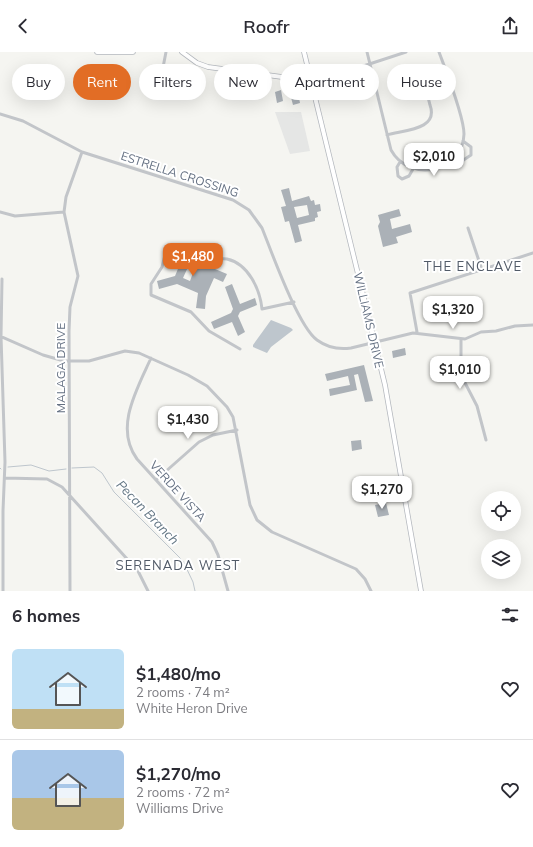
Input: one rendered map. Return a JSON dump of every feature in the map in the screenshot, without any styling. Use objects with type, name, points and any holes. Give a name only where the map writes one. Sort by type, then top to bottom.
[{"type":"main road","points":[[97,52],[133,52]]},
{"type":"main road","points":[[182,52],[197,63],[208,67],[280,77]]},
{"type":"main road","name":"WILLIAMS DRIVE","points":[[304,52],[307,64]]},
{"type":"main road","name":"WILLIAMS DRIVE","points":[[316,100],[375,342],[392,420],[420,591]]},
{"type":"street","points":[[164,64],[166,52]]},
{"type":"street","points":[[367,52],[370,64]]},
{"type":"street","points":[[373,64],[406,52]]},
{"type":"street","points":[[378,100],[391,150],[400,162],[413,169],[424,171],[446,164],[456,156],[463,142],[463,125],[440,52]]},
{"type":"street","points":[[387,135],[424,126],[429,122],[433,111],[429,100]]},
{"type":"street","name":"ESTRELLA CROSSING","points":[[0,114],[23,120],[82,152],[233,200],[241,204],[255,217],[262,228],[294,302],[309,332],[325,345],[341,350],[417,332]]},
{"type":"street","points":[[456,156],[462,160],[471,155],[471,147],[463,142]]},
{"type":"street","name":"MALAGA DRIVE","points":[[70,591],[70,308],[78,276],[64,212],[66,197],[82,152]]},
{"type":"street","points":[[400,162],[397,167],[398,176],[406,178],[413,169]]},
{"type":"street","points":[[0,212],[15,216],[64,212]]},
{"type":"street","points":[[468,228],[482,270]]},
{"type":"street","points":[[240,349],[208,331],[191,312],[151,295],[151,284],[162,267],[168,247],[173,247],[202,257],[228,260],[240,266],[258,289],[262,309],[294,302]]},
{"type":"street","points":[[533,253],[410,293],[417,332],[460,339],[481,332],[496,332],[515,326],[533,325]]},
{"type":"street","points":[[2,279],[1,336],[5,478],[3,510],[3,591]]},
{"type":"street","points":[[1,336],[43,356],[69,361],[89,361],[125,351],[134,352],[188,375],[207,386],[227,407],[233,417],[237,430],[250,504],[260,524],[273,533],[356,569],[365,579],[370,591]]},
{"type":"street","points":[[460,339],[461,375],[477,406],[486,440]]},
{"type":"street","name":"VERDE VISTA","points":[[151,358],[130,410],[127,437],[131,451],[212,542],[218,555],[228,591]]},
{"type":"street","points":[[156,480],[199,442],[213,435],[237,430]]},
{"type":"street","points":[[5,478],[47,479],[58,484],[70,495],[138,571],[148,591]]},
{"type":"shaded area","points":[[275,112],[301,112],[310,151],[290,154]]},
{"type":"shaded area","points":[[271,320],[293,330],[271,347],[267,353],[253,347],[253,345]]},
{"type":"building","points":[[280,90],[280,100],[283,101],[277,103],[275,92]]},
{"type":"building","points":[[292,100],[299,100],[300,103],[293,105]]},
{"type":"building","points":[[289,188],[292,201],[309,196],[311,201],[314,200],[315,205],[320,204],[321,211],[317,212],[318,217],[315,218],[315,221],[298,225],[302,241],[295,243],[289,221],[285,222],[281,207],[286,206],[281,190]],"holes":[[[307,205],[309,215],[297,218],[294,207]]]},
{"type":"building","points":[[399,209],[401,216],[390,219],[392,229],[410,224],[412,232],[396,237],[398,243],[383,247],[378,226],[380,222],[378,215]]},
{"type":"building","points":[[172,251],[227,274],[223,282],[214,278],[206,296],[205,309],[196,308],[198,293],[177,284],[159,289],[157,281],[175,276],[180,264],[168,260]],"holes":[[[188,267],[194,270],[190,281],[183,278]]]},
{"type":"building","points":[[232,284],[240,304],[255,298],[257,305],[240,312],[238,316],[245,332],[238,336],[232,322],[214,329],[211,322],[231,313],[233,309],[225,287]]},
{"type":"building","points":[[405,348],[406,355],[393,358],[392,351]]},
{"type":"building","points":[[364,365],[373,401],[365,402],[358,374],[354,375],[357,390],[330,396],[329,389],[350,385],[348,376],[327,381],[325,374]]},
{"type":"building","points":[[361,440],[362,449],[352,451],[351,441]]},
{"type":"building","points":[[386,503],[389,515],[378,517],[375,505]]},
{"type":"waterway","name":"Pecan Branch","points":[[8,467],[31,465],[49,471],[66,469]]},
{"type":"waterway","name":"Pecan Branch","points":[[72,468],[94,467],[102,473],[114,492],[183,561],[193,582],[195,591]]},
{"type":"district","name":"THE ENCLAVE","points":[[473,266]]},
{"type":"district","name":"SERENADA WEST","points":[[178,565]]}]
